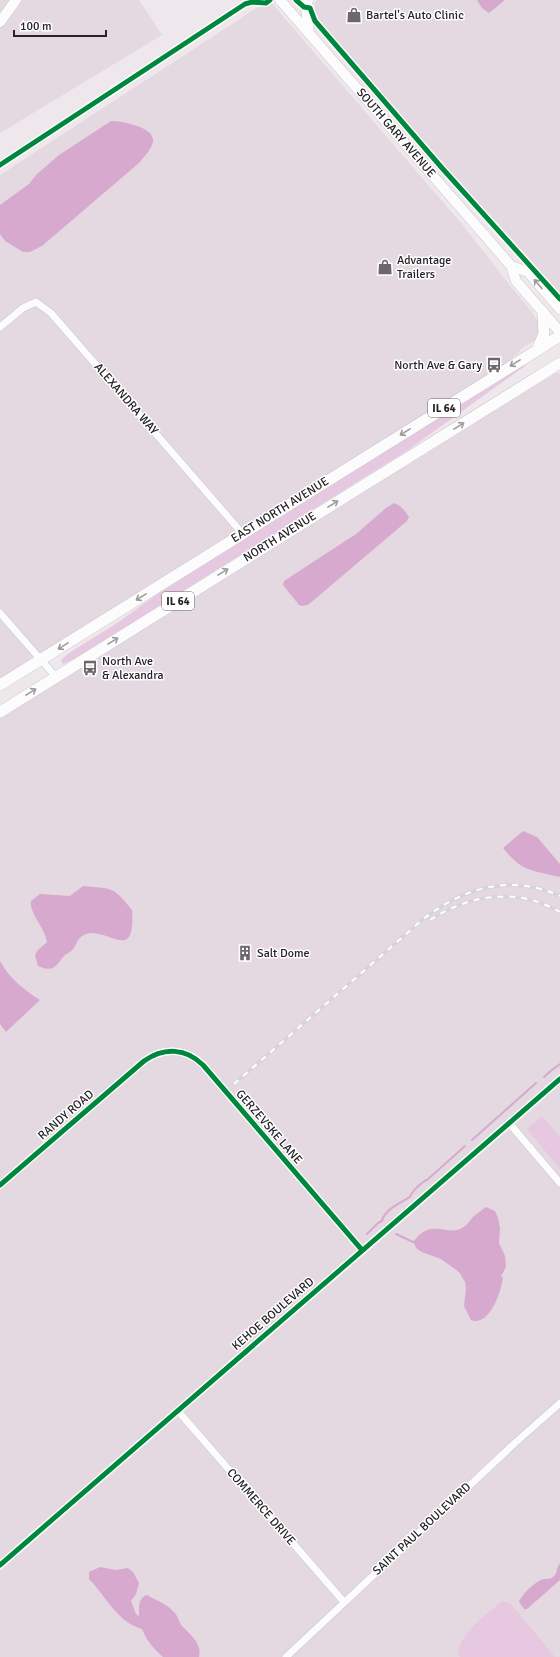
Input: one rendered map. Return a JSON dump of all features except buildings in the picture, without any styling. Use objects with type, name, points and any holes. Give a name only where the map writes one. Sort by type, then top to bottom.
[{"type":"main road","points":[[0,22],[16,0]]},
{"type":"main road","points":[[308,0],[306,7],[309,34]]},
{"type":"main road","name":"SOUTH GARY AVENUE","points":[[285,2],[309,34],[511,266],[516,281],[560,332]]},
{"type":"main road","name":"SOUTH GARY AVENUE","points":[[511,266],[528,272],[560,309]]},
{"type":"main road","points":[[537,350],[544,334],[543,312]]},
{"type":"main road","name":"EAST NORTH AVENUE","points":[[0,685],[560,336]]},
{"type":"main road","name":"NORTH AVENUE","points":[[0,712],[560,363]]},
{"type":"street","name":"ALEXANDRA WAY","points":[[0,327],[23,308],[36,302],[51,313],[242,533]]},
{"type":"street","points":[[0,613],[56,677]]},
{"type":"street","name":"GERZEVSKE LANE","points":[[144,1060],[159,1053],[180,1051],[198,1060],[362,1250]]},
{"type":"street","name":"RANDY ROAD","points":[[0,1185],[144,1060]]},
{"type":"street","name":"KEHOE BOULEVARD","points":[[0,1566],[560,1079]]},
{"type":"street","points":[[509,1123],[560,1183]]},
{"type":"street","name":"SAINT PAUL BOULEVARD","points":[[286,1657],[516,1442],[560,1403]]},
{"type":"street","name":"COMMERCE DRIVE","points":[[178,1411],[344,1602]]},
{"type":"shaded area","points":[[0,0],[139,0],[162,35],[0,133]]},
{"type":"shaded area","points":[[269,0],[461,223],[532,312],[539,323],[540,338],[525,346],[505,365],[0,680],[0,175]]},
{"type":"shaded area","points":[[317,0],[560,0],[560,302],[316,20],[314,4]]},
{"type":"shaded area","points":[[477,0],[505,0],[489,13],[482,8]]},
{"type":"shaded area","points":[[111,121],[137,126],[149,132],[153,142],[151,148],[139,163],[42,246],[30,252],[23,252],[5,241],[0,234],[0,205],[29,184],[36,175],[59,155]]},
{"type":"shaded area","points":[[524,364],[525,366],[408,450],[76,658],[63,664],[61,660],[69,653],[117,623],[166,588]]},
{"type":"shaded area","points":[[556,373],[560,373],[560,1074],[0,1560],[0,718]]},
{"type":"shaded area","points":[[394,503],[401,507],[409,517],[407,521],[308,605],[299,605],[283,585],[284,581],[356,534]]},
{"type":"shaded area","points":[[523,831],[537,837],[560,864],[560,877],[528,869],[522,866],[516,862],[503,848]]},
{"type":"shaded area","points":[[83,886],[112,890],[121,897],[132,910],[132,927],[129,936],[124,940],[117,940],[101,934],[92,933],[84,935],[57,965],[48,969],[38,966],[35,955],[47,942],[46,937],[32,910],[31,901],[40,894],[70,896]]},
{"type":"shaded area","points":[[0,961],[17,983],[40,1000],[6,1032],[0,1024]]},
{"type":"shaded area","points":[[560,1085],[560,1657],[0,1657],[0,1571]]},
{"type":"shaded area","points":[[542,1116],[560,1136],[560,1169],[527,1129]]},
{"type":"shaded area","points":[[486,1207],[495,1211],[498,1218],[500,1228],[499,1243],[505,1256],[506,1267],[501,1276],[503,1278],[502,1284],[497,1299],[489,1313],[478,1321],[471,1320],[464,1306],[466,1288],[465,1282],[459,1272],[441,1259],[417,1249],[413,1242],[420,1235],[432,1229],[456,1230],[462,1228]]},
{"type":"shaded area","points":[[560,1563],[560,1580],[527,1609],[524,1609],[519,1602],[522,1596],[538,1582],[555,1576]]},
{"type":"shaded area","points":[[100,1567],[116,1570],[128,1568],[133,1572],[139,1583],[136,1594],[131,1601],[136,1614],[139,1616],[139,1606],[142,1598],[147,1595],[169,1607],[176,1614],[182,1626],[198,1644],[200,1652],[199,1657],[163,1657],[156,1651],[142,1629],[133,1626],[119,1615],[89,1579],[89,1572]]},
{"type":"shaded area","points":[[502,1601],[511,1604],[555,1657],[461,1657],[458,1655],[463,1639],[468,1632],[481,1618]]},
{"type":"waterway","points":[[544,1077],[560,1064]]},
{"type":"waterway","points":[[472,1140],[536,1083]]},
{"type":"waterway","points":[[367,1234],[382,1221],[383,1217],[389,1210],[410,1197],[417,1187],[465,1146]]},
{"type":"waterway","points":[[396,1234],[413,1242]]},
{"type":"railway","points":[[234,1084],[421,921],[453,900],[487,888],[505,885],[541,889],[560,896]]},
{"type":"railway","points":[[430,920],[461,904],[478,899],[494,897],[528,899],[544,904],[560,912]]},
{"type":"cycle path","points":[[0,165],[245,4],[252,2],[266,3],[270,0]]},
{"type":"cycle path","points":[[296,0],[304,7],[310,8],[315,21],[442,168],[560,299]]},
{"type":"cycle path","points":[[0,1185],[144,1061],[159,1053],[175,1051],[189,1055],[203,1065],[362,1250]]},
{"type":"cycle path","points":[[0,1565],[560,1079]]},
{"type":"place","name":"Bartel's Auto Clinic","points":[[354,15]]},
{"type":"place","name":"Advantage Trailers","points":[[385,267]]},
{"type":"place","name":"North Ave & Gary","points":[[494,365]]},
{"type":"place","name":"North Ave & Alexandra","points":[[90,668]]},
{"type":"place","name":"Salt Dome","points":[[245,953]]}]
